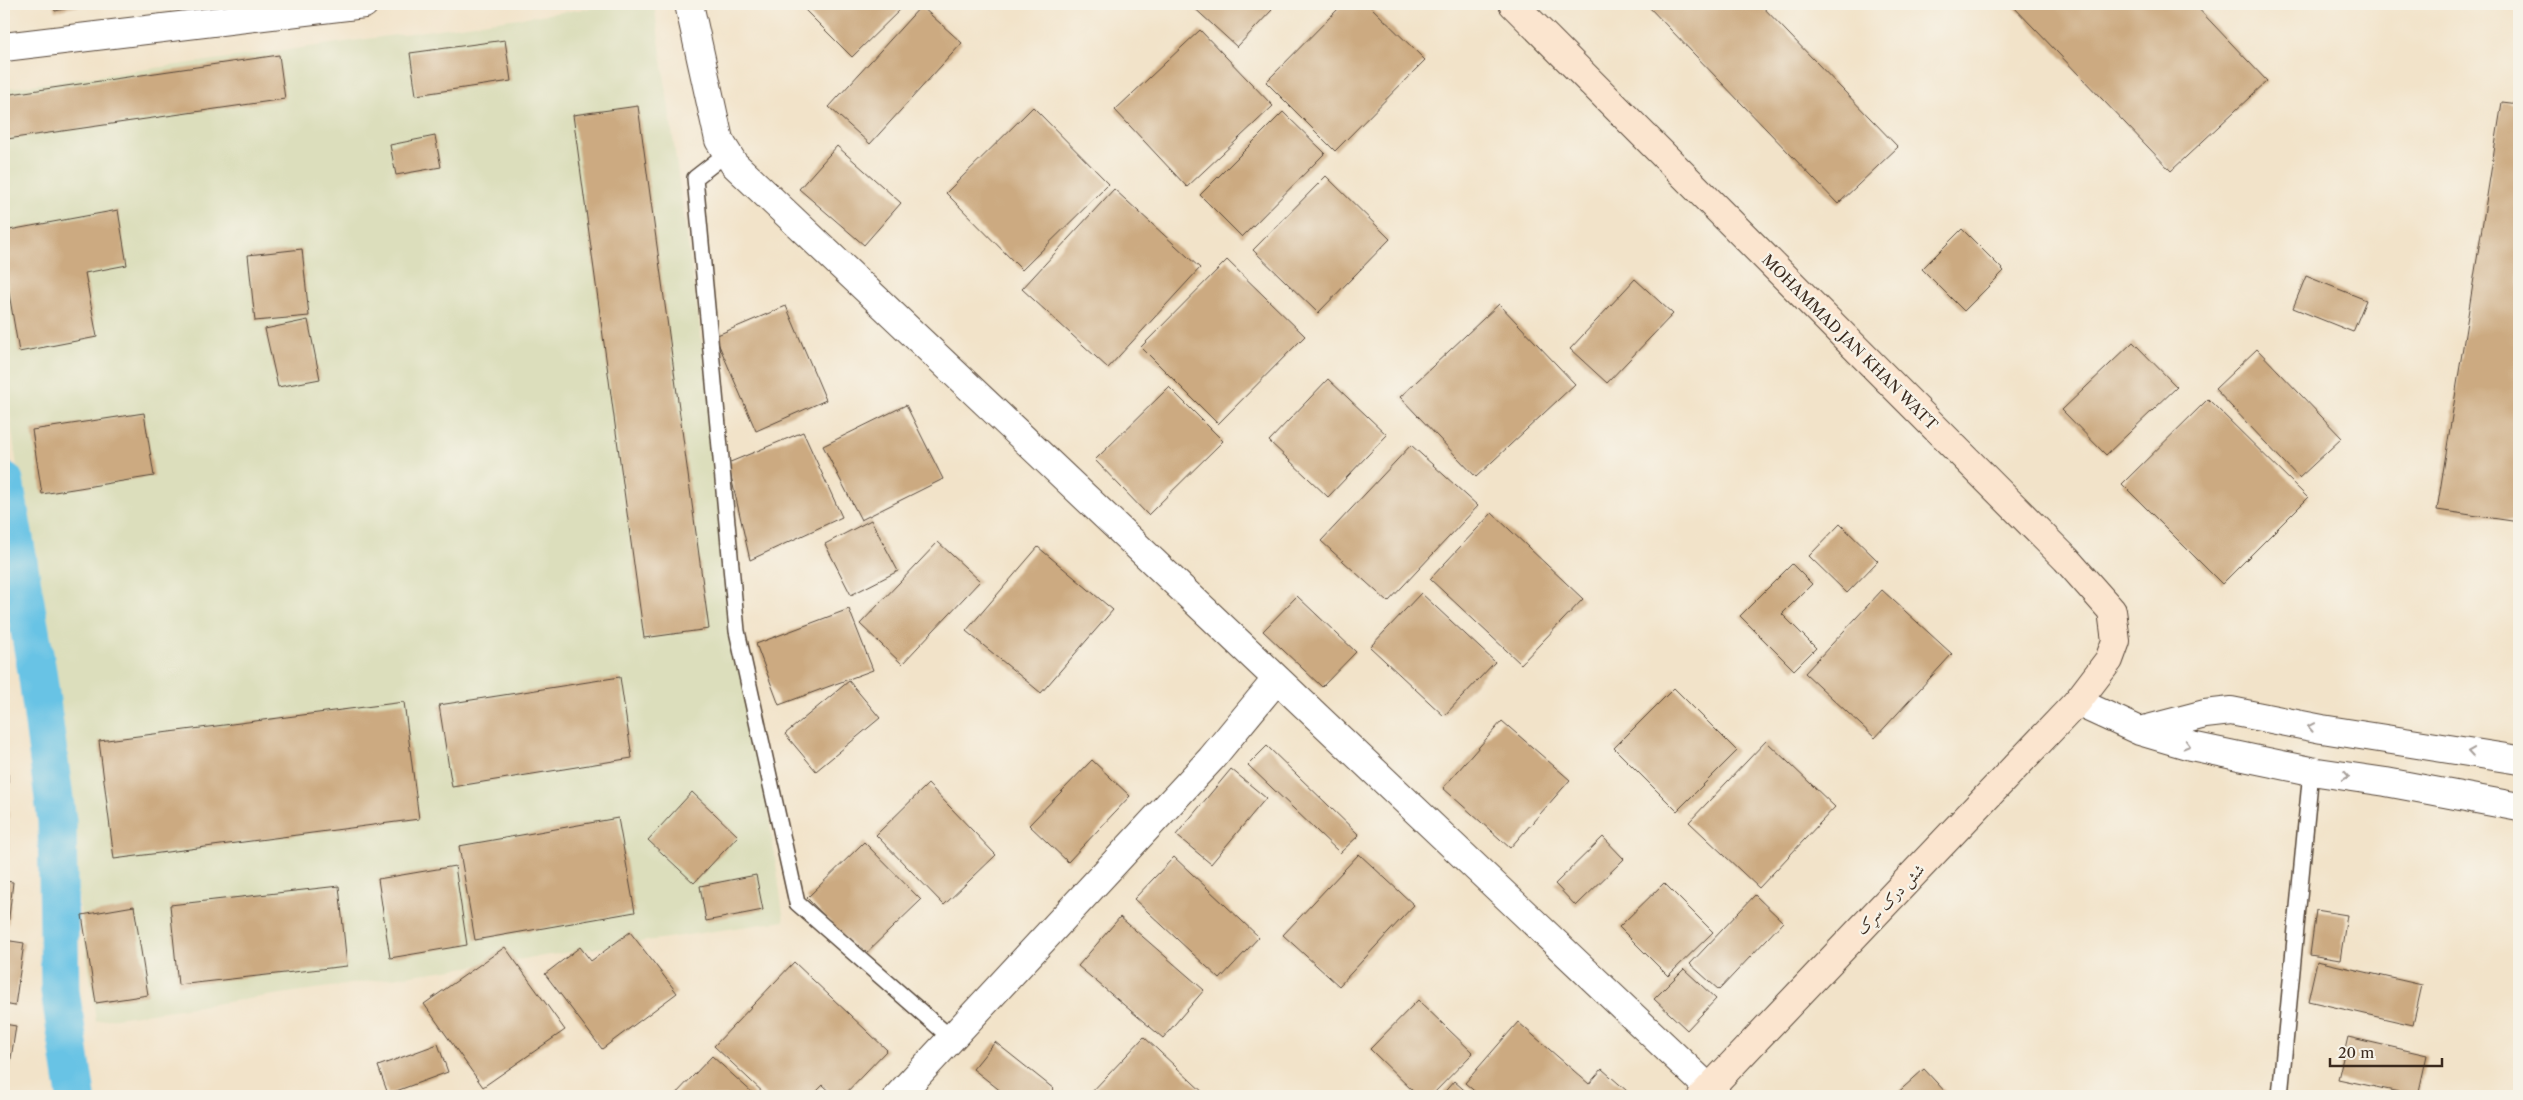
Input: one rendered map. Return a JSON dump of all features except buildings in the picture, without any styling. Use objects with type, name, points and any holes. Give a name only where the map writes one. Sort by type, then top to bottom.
[{"type":"main road","name":"MOHAMMAD JAN KHAN WATT","points":[[1513,4],[2066,559],[2112,611],[2116,641],[2109,660],[2077,702]]},
{"type":"main road","name":"شش درک سړک","points":[[1709,1094],[2077,702]]},
{"type":"street","points":[[4,46],[364,4]]},
{"type":"street","points":[[689,4],[719,140],[734,164],[1709,1094]]},
{"type":"street","points":[[898,1096],[1211,759],[1276,680]]},
{"type":"street","points":[[2077,702],[2140,731],[2206,750],[2519,807]]},
{"type":"street","points":[[2140,731],[2205,714],[2231,711],[2322,729],[2519,760]]},
{"type":"lane","points":[[727,153],[695,178],[707,320],[738,632],[797,903],[952,1039]]},
{"type":"lane","points":[[2280,1096],[2311,770]]},
{"type":"shaded area","points":[[620,4],[654,4],[784,921],[96,1021],[4,375],[4,89]]},
{"type":"waterway","points":[[4,481],[37,671],[57,821],[60,991],[76,1096]]}]
